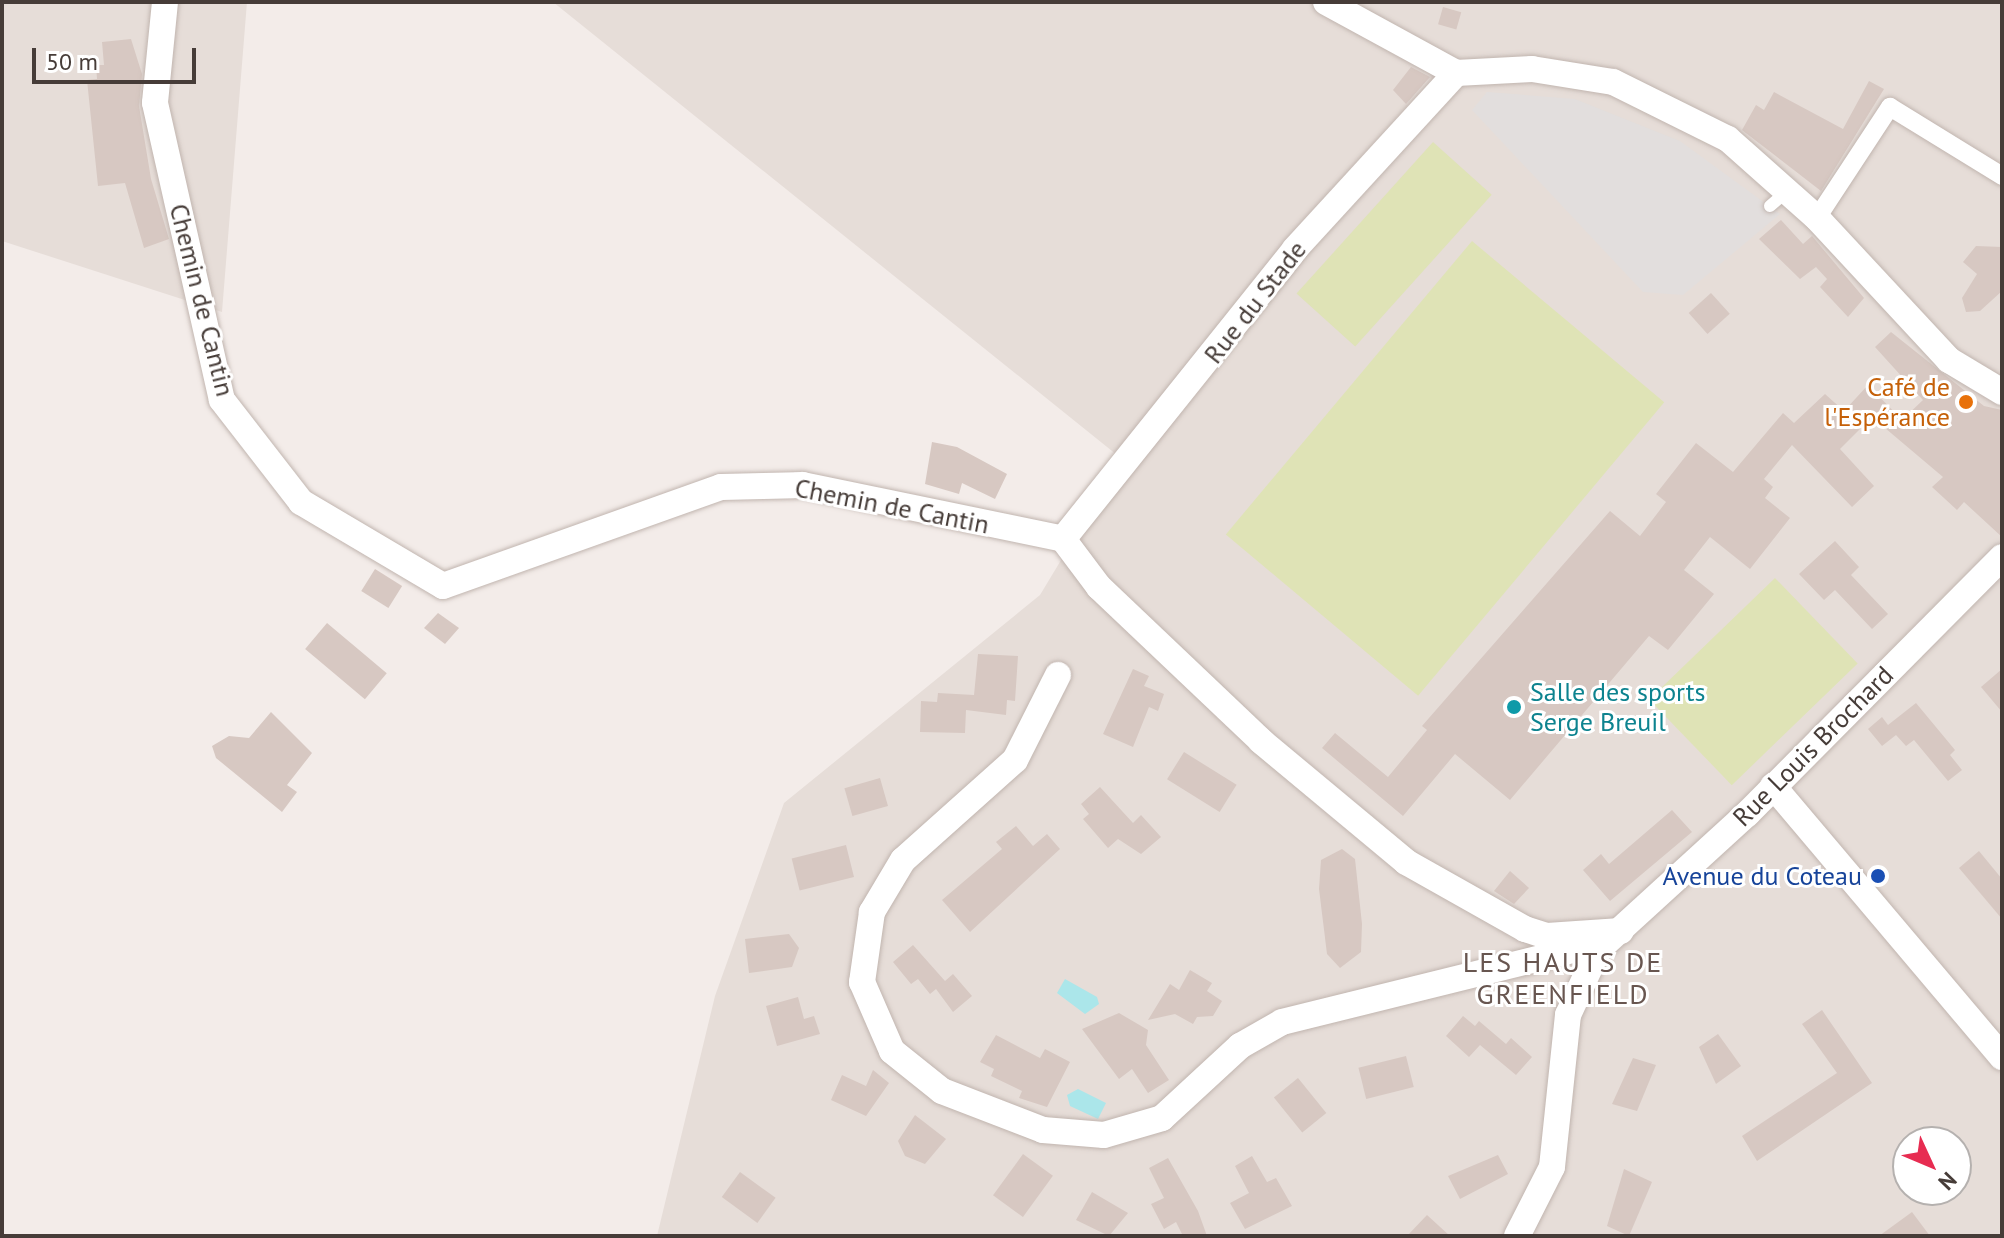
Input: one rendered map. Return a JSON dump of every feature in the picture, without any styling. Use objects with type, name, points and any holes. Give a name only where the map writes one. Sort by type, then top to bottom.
[{"type":"street","name":"Chemin de Cantin","points":[[165,2],[155,103],[222,400],[301,502],[443,586],[721,487],[803,485],[1063,539]]},
{"type":"street","points":[[1326,2],[1456,73],[1532,69],[1613,82],[1728,139],[1778,198],[1817,218],[1949,360],[2002,392]]},
{"type":"street","name":"Rue du Stade","points":[[1063,539],[1295,249],[1456,73]]},
{"type":"street","points":[[1817,218],[1890,107],[2002,176]]},
{"type":"street","points":[[1063,539],[1099,587],[1261,741],[1406,862],[1525,929],[1547,936],[1621,931]]},
{"type":"street","name":"Rue Louis Brochard","points":[[1517,1236],[1552,1167],[1575,993],[1598,950],[1773,786],[2002,557]]},
{"type":"street","points":[[1058,675],[1015,760],[903,860],[872,912],[862,982],[892,1051],[942,1091],[1043,1130],[1104,1135],[1162,1118],[1240,1046],[1282,1022],[1586,948],[1621,931]]},
{"type":"street","points":[[1773,786],[2002,1057]]},
{"type":"shaded area","points":[[2,2],[247,2],[222,312],[2,241]]},
{"type":"shaded area","points":[[553,2],[2002,2],[2002,1236],[657,1236],[715,996],[784,803],[1040,595],[1122,459]]},
{"type":"shaded area","points":[[1487,92],[1575,99],[1680,141],[1780,214],[1683,295],[1643,292],[1472,110]]},
{"type":"green space","points":[[1433,142],[1492,195],[1355,346],[1296,294]]},
{"type":"green space","points":[[1472,241],[1664,402],[1418,696],[1226,534]]},
{"type":"green space","points":[[1775,578],[1858,664],[1732,785],[1649,700]]},
{"type":"water","points":[[1065,979],[1097,997],[1099,1004],[1085,1014],[1057,993]]},
{"type":"water","points":[[1078,1089],[1106,1103],[1098,1119],[1070,1106],[1067,1095]]},
{"type":"building","points":[[1443,7],[1461,12],[1456,30],[1438,24]]},
{"type":"building","points":[[131,39],[142,74],[139,106],[151,179],[169,239],[144,248],[125,183],[98,186],[87,80],[97,79],[96,65],[104,65],[102,42]]},
{"type":"building","points":[[1411,67],[1430,77],[1406,104],[1393,90]]},
{"type":"building","points":[[1869,81],[1884,89],[1821,191],[1742,130],[1756,105],[1764,110],[1774,92],[1843,129]]},
{"type":"building","points":[[1781,220],[1803,244],[1812,236],[1864,298],[1848,317],[1820,287],[1827,279],[1816,267],[1800,279],[1759,239]]},
{"type":"building","points":[[1976,246],[2002,247],[2002,291],[1980,311],[1966,312],[1962,298],[1977,274],[1963,262]]},
{"type":"building","points":[[1711,293],[1730,314],[1707,334],[1689,313]]},
{"type":"building","points":[[1891,332],[1984,406],[2002,410],[2002,537],[1964,502],[1957,510],[1932,487],[1943,477],[1872,417],[1840,449],[1874,486],[1852,507],[1792,445],[1764,479],[1773,487],[1765,498],[1790,518],[1750,569],[1710,537],[1684,570],[1714,594],[1668,650],[1649,636],[1510,800],[1455,754],[1403,816],[1322,748],[1335,733],[1388,777],[1427,730],[1422,726],[1610,511],[1640,536],[1666,502],[1656,494],[1696,443],[1733,472],[1783,413],[1794,423],[1825,394],[1844,411],[1868,385],[1902,420],[1923,400],[1875,347]]},
{"type":"building","points":[[932,442],[957,447],[1007,474],[995,499],[962,483],[959,494],[925,484]]},
{"type":"building","points":[[1835,541],[1859,567],[1851,575],[1888,614],[1872,629],[1835,590],[1824,600],[1799,574]]},
{"type":"building","points":[[375,569],[402,586],[388,608],[361,591]]},
{"type":"building","points":[[438,613],[459,628],[445,644],[424,628]]},
{"type":"building","points":[[327,623],[387,673],[365,699],[305,649]]},
{"type":"building","points":[[978,654],[1018,656],[1015,701],[1007,700],[1006,715],[966,710],[965,733],[920,732],[921,701],[937,702],[938,693],[974,695]]},
{"type":"building","points":[[1133,669],[1149,676],[1144,686],[1164,694],[1158,711],[1149,707],[1133,747],[1103,734]]},
{"type":"building","points":[[2002,669],[2002,712],[1981,687]]},
{"type":"building","points":[[1916,703],[1955,750],[1950,755],[1962,770],[1948,781],[1914,740],[1906,746],[1896,735],[1882,746],[1868,729],[1882,717],[1888,725]]},
{"type":"building","points":[[271,712],[312,753],[287,785],[297,792],[282,812],[216,758],[212,746],[229,736],[249,738]]},
{"type":"building","points":[[1184,752],[1237,785],[1220,812],[1167,779]]},
{"type":"building","points":[[880,778],[888,806],[852,816],[844,788]]},
{"type":"building","points":[[1100,787],[1133,823],[1141,815],[1161,837],[1141,854],[1118,839],[1108,848],[1083,819],[1089,814],[1081,804]]},
{"type":"building","points":[[1672,810],[1692,832],[1610,901],[1583,870],[1601,854],[1609,864]]},
{"type":"building","points":[[1016,826],[1033,846],[1047,834],[1060,849],[970,932],[942,900],[1002,849],[996,842]]},
{"type":"building","points":[[846,845],[854,877],[800,891],[792,859]]},
{"type":"building","points":[[1342,849],[1355,859],[1362,924],[1361,952],[1340,968],[1327,954],[1319,889],[1321,860]]},
{"type":"building","points":[[1979,851],[2002,879],[2002,919],[1959,868]]},
{"type":"building","points":[[1510,871],[1529,888],[1514,904],[1494,891]]},
{"type":"building","points":[[789,934],[799,948],[792,967],[749,973],[745,939]]},
{"type":"building","points":[[913,945],[945,981],[953,974],[972,996],[953,1012],[936,989],[930,994],[918,979],[911,984],[893,962]]},
{"type":"building","points":[[1190,970],[1212,983],[1207,991],[1222,1001],[1213,1016],[1197,1017],[1193,1024],[1175,1014],[1148,1020],[1170,984],[1179,990]]},
{"type":"building","points":[[798,997],[804,1019],[814,1016],[820,1034],[777,1046],[766,1006]]},
{"type":"building","points":[[1822,1010],[1872,1083],[1757,1161],[1742,1136],[1837,1073],[1802,1024]]},
{"type":"building","points":[[1119,1013],[1148,1030],[1146,1045],[1169,1080],[1148,1093],[1132,1069],[1119,1079],[1082,1029]]},
{"type":"building","points":[[1463,1016],[1475,1026],[1479,1021],[1506,1044],[1511,1038],[1532,1057],[1516,1075],[1480,1045],[1469,1057],[1446,1036]]},
{"type":"building","points":[[1718,1034],[1741,1066],[1716,1084],[1699,1047]]},
{"type":"building","points":[[996,1035],[1040,1058],[1045,1049],[1070,1062],[1047,1107],[1019,1098],[1022,1091],[991,1076],[994,1069],[980,1062]]},
{"type":"building","points":[[1406,1056],[1414,1087],[1366,1099],[1358,1068]]},
{"type":"building","points":[[1633,1058],[1656,1065],[1637,1111],[1612,1104]]},
{"type":"building","points":[[873,1070],[889,1083],[866,1116],[831,1100],[842,1075],[866,1086]]},
{"type":"building","points":[[1298,1078],[1326,1113],[1302,1132],[1274,1098]]},
{"type":"building","points":[[915,1115],[946,1139],[925,1164],[905,1156],[898,1141]]},
{"type":"building","points":[[1023,1154],[1053,1176],[1023,1217],[993,1195]]},
{"type":"building","points":[[1498,1155],[1508,1174],[1460,1199],[1448,1176]]},
{"type":"building","points":[[1252,1156],[1267,1182],[1276,1178],[1292,1206],[1245,1229],[1230,1203],[1249,1193],[1235,1166]]},
{"type":"building","points":[[1168,1158],[1198,1211],[1207,1236],[1183,1236],[1176,1222],[1164,1229],[1151,1204],[1164,1198],[1149,1168]]},
{"type":"building","points":[[1624,1169],[1652,1182],[1629,1236],[1607,1226]]},
{"type":"building","points":[[740,1172],[776,1198],[757,1223],[722,1197]]},
{"type":"building","points":[[1092,1192],[1128,1213],[1109,1236],[1076,1220]]},
{"type":"building","points":[[1912,1212],[1930,1236],[1879,1236]]},
{"type":"building","points":[[1427,1215],[1450,1236],[1407,1236]]},
{"type":"place","name":"Café de l'Espérance","points":[[1966,402]]},
{"type":"place","name":"Salle des sports Serge Breuil","points":[[1514,707]]},
{"type":"place","name":"Avenue du Coteau","points":[[1878,876]]},
{"type":"district","name":"LES HAUTS DE GREENFIELD","points":[[1563,978]]}]
